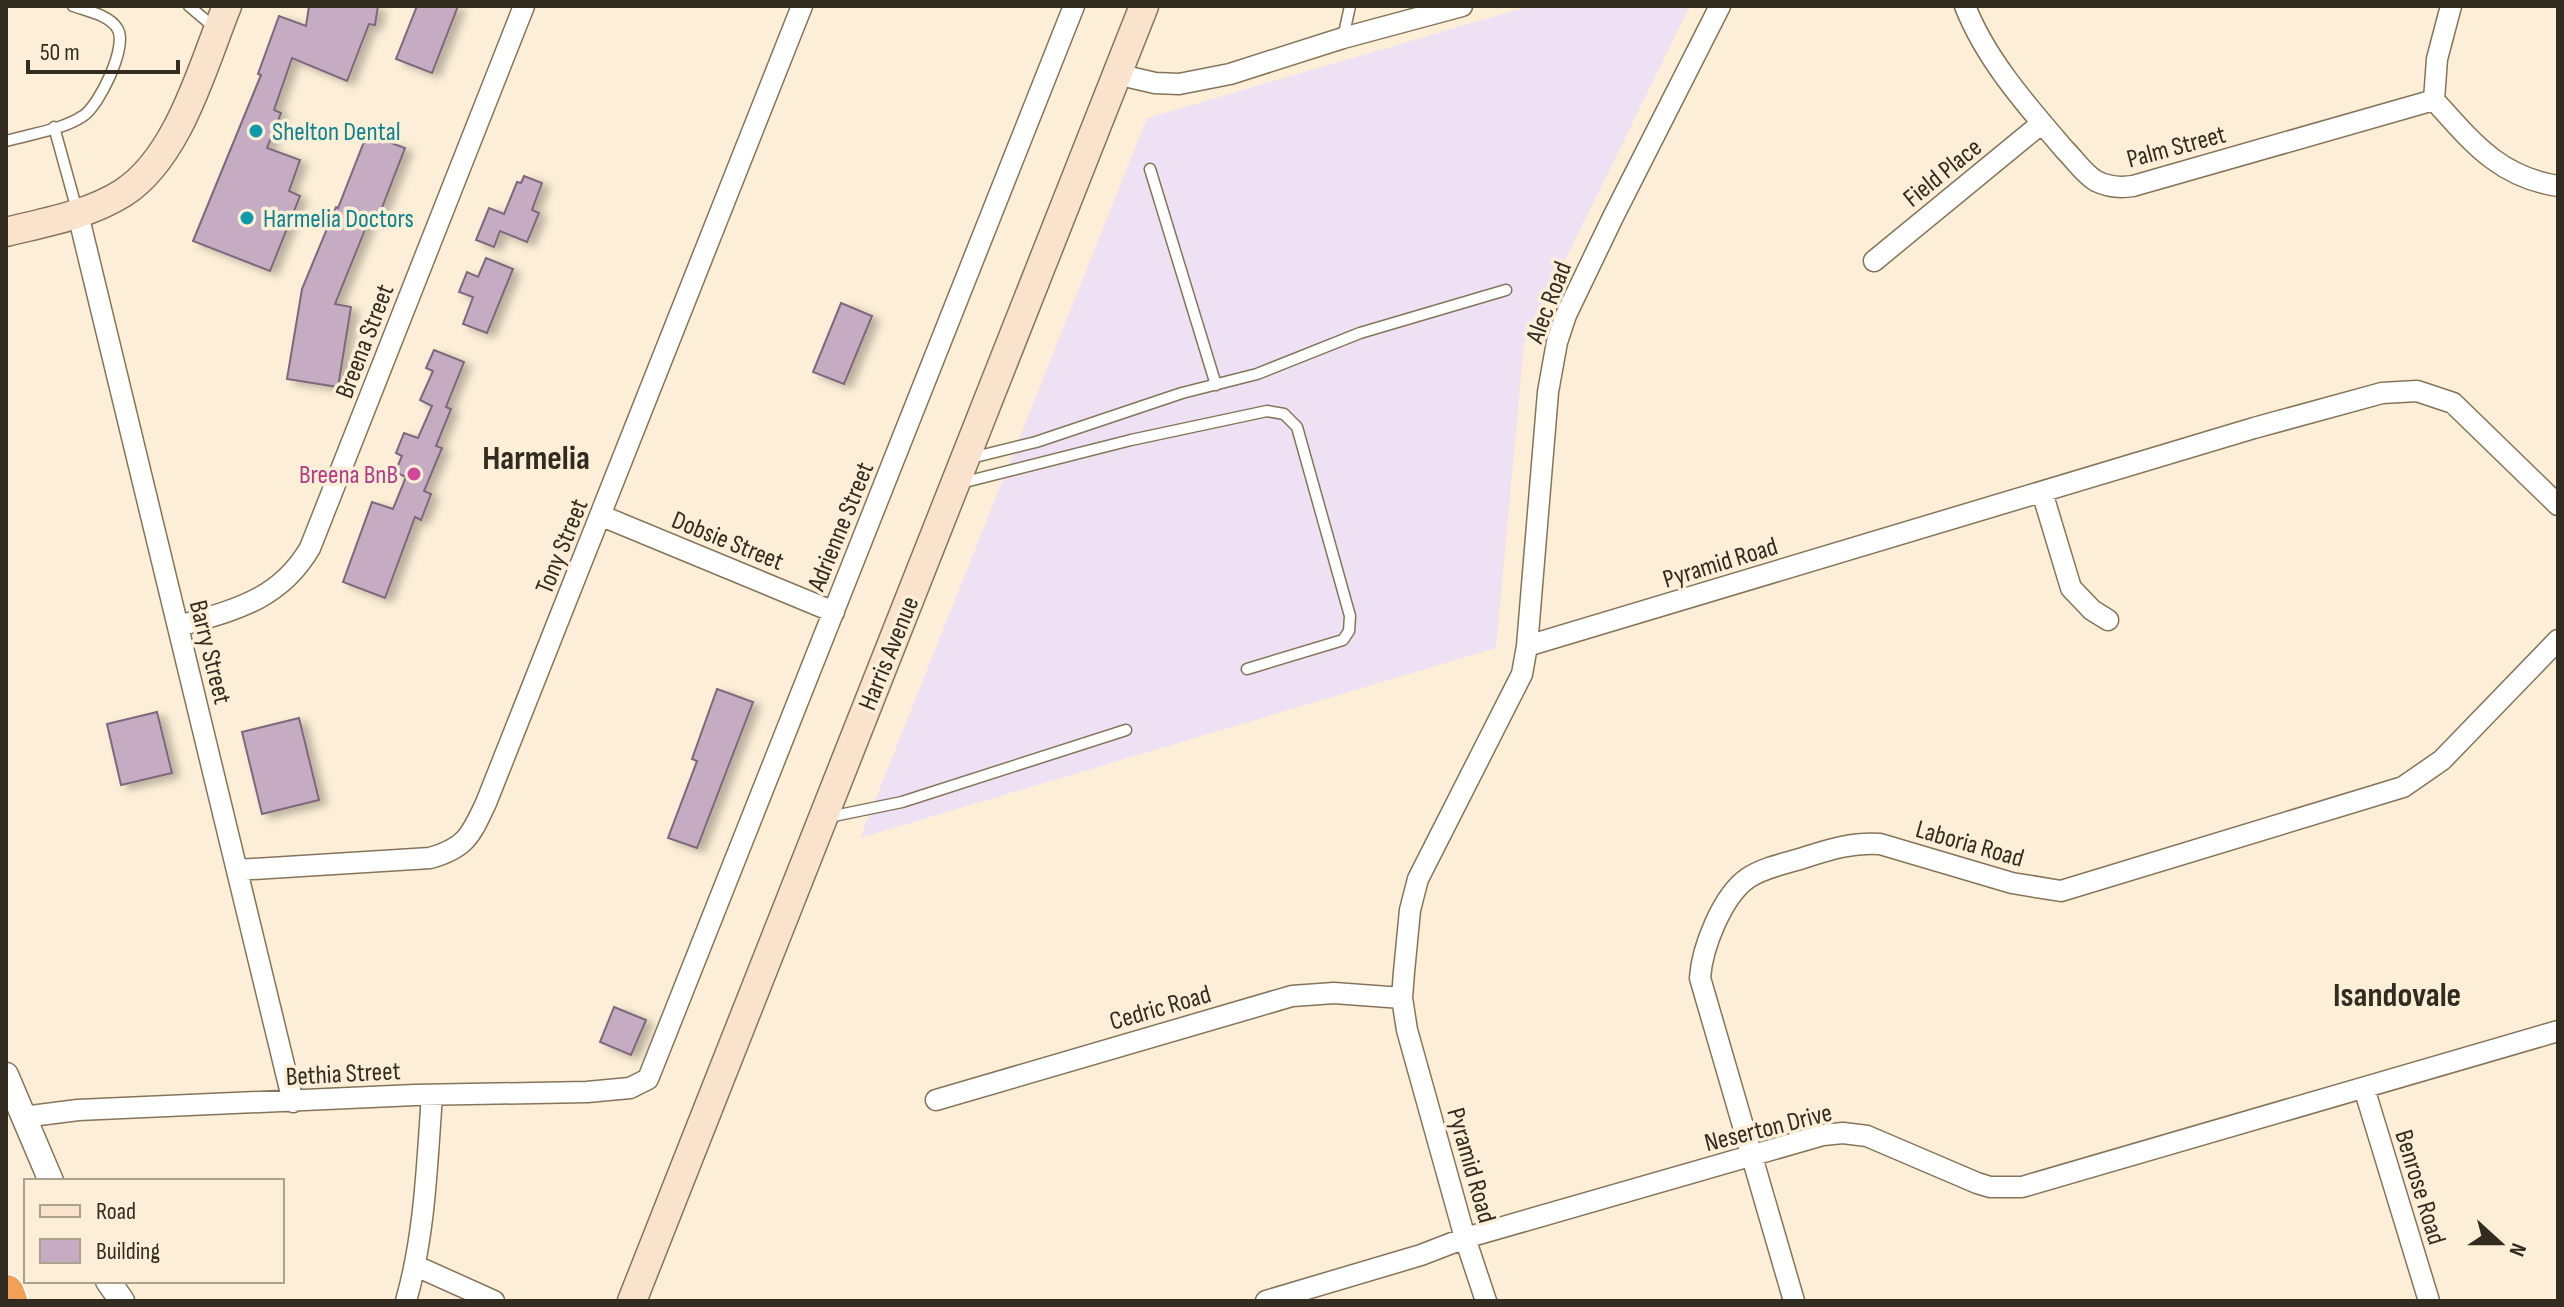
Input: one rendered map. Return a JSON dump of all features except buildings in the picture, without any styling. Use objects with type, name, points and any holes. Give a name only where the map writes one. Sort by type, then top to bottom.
[{"type":"highway","points":[[6,1293],[9,1301]]},
{"type":"main road","name":"Harris Avenue","points":[[632,1301],[1144,6]]},
{"type":"main road","points":[[6,232],[78,214],[124,192],[157,160],[180,120],[222,18]]},
{"type":"street","name":"Breena Street","points":[[179,626],[244,607],[269,593],[294,571],[310,548],[524,6]]},
{"type":"street","name":"Tony Street","points":[[237,870],[430,858],[451,851],[466,840],[486,803],[602,516],[802,6]]},
{"type":"street","name":"Adrienne Street","points":[[655,1065],[1074,6]]},
{"type":"street","points":[[1116,74],[1155,83],[1179,84],[1230,74],[1343,38],[1462,6]]},
{"type":"street","name":"Alec Road","points":[[1527,646],[1548,392],[1557,342],[1566,315],[1613,217],[1720,6]]},
{"type":"street","name":"Palm Street","points":[[1965,6],[1986,49],[2042,123],[2088,175],[2106,185],[2123,188],[2434,100]]},
{"type":"street","points":[[2451,6],[2437,59],[2434,100],[2497,164],[2518,177],[2558,186]]},
{"type":"street","name":"Field Place","points":[[1874,261],[2042,123]]},
{"type":"street","name":"Barry Street","points":[[78,214],[293,1102]]},
{"type":"street","name":"Pyramid Road","points":[[1486,1301],[1413,1059],[1402,998],[1410,910],[1418,879],[1522,674],[1527,646],[2328,406],[2382,393],[2417,391],[2453,403],[2558,505]]},
{"type":"street","points":[[2042,492],[2071,588],[2092,610],[2108,620]]},
{"type":"street","name":"Dobsie Street","points":[[602,516],[834,612]]},
{"type":"street","name":"Laboria Road","points":[[1794,1301],[1700,978],[1703,954],[1713,929],[1731,897],[1748,878],[1824,852],[1864,843],[1880,844],[2012,883],[2049,890],[2061,891],[2112,877],[2403,787],[2442,760],[2558,640]]},
{"type":"street","name":"Cedric Road","points":[[936,1100],[1292,996],[1334,993],[1402,998]]},
{"type":"street","name":"Neserton Drive","points":[[1266,1301],[1421,1255],[1465,1238],[1823,1135],[1854,1134],[1877,1140],[1977,1183],[1990,1187],[2022,1187],[2558,1031]]},
{"type":"street","name":"Bethia Street","points":[[23,1117],[78,1110],[432,1095],[587,1092],[630,1088],[648,1079],[655,1065]]},
{"type":"street","points":[[6,1075],[50,1179]]},
{"type":"street","name":"Benrose Road","points":[[2364,1088],[2429,1301]]},
{"type":"street","points":[[406,1301],[416,1266],[432,1095]]},
{"type":"street","points":[[416,1266],[494,1301]]},
{"type":"street","points":[[109,1283],[122,1301]]},
{"type":"lane","points":[[6,141],[74,122],[96,106],[120,45],[120,33],[115,24],[73,6]]},
{"type":"lane","points":[[189,6],[222,18]]},
{"type":"lane","points":[[1343,38],[1350,6]]},
{"type":"lane","points":[[54,127],[78,214]]},
{"type":"lane","points":[[1150,169],[1216,385]]},
{"type":"lane","points":[[960,472],[1036,442],[1167,398],[1257,374],[1360,333],[1506,290]]},
{"type":"lane","points":[[960,472],[1267,411],[1284,414],[1297,427],[1350,616],[1349,631],[1343,640],[1247,669]]},
{"type":"lane","points":[[823,818],[902,802],[1126,730]]},
{"type":"shaded area","points":[[1530,6],[1690,6],[1524,344],[1496,648],[860,838],[1147,118]]},
{"type":"place","name":"Shelton Dental","points":[[256,131]]},
{"type":"place","name":"Harmelia Doctors","points":[[247,218]]},
{"type":"place","name":"Breena BnB","points":[[414,474]]},
{"type":"district","name":"Harmelia","points":[[536,457]]},
{"type":"district","name":"Isandovale","points":[[2397,994]]}]
